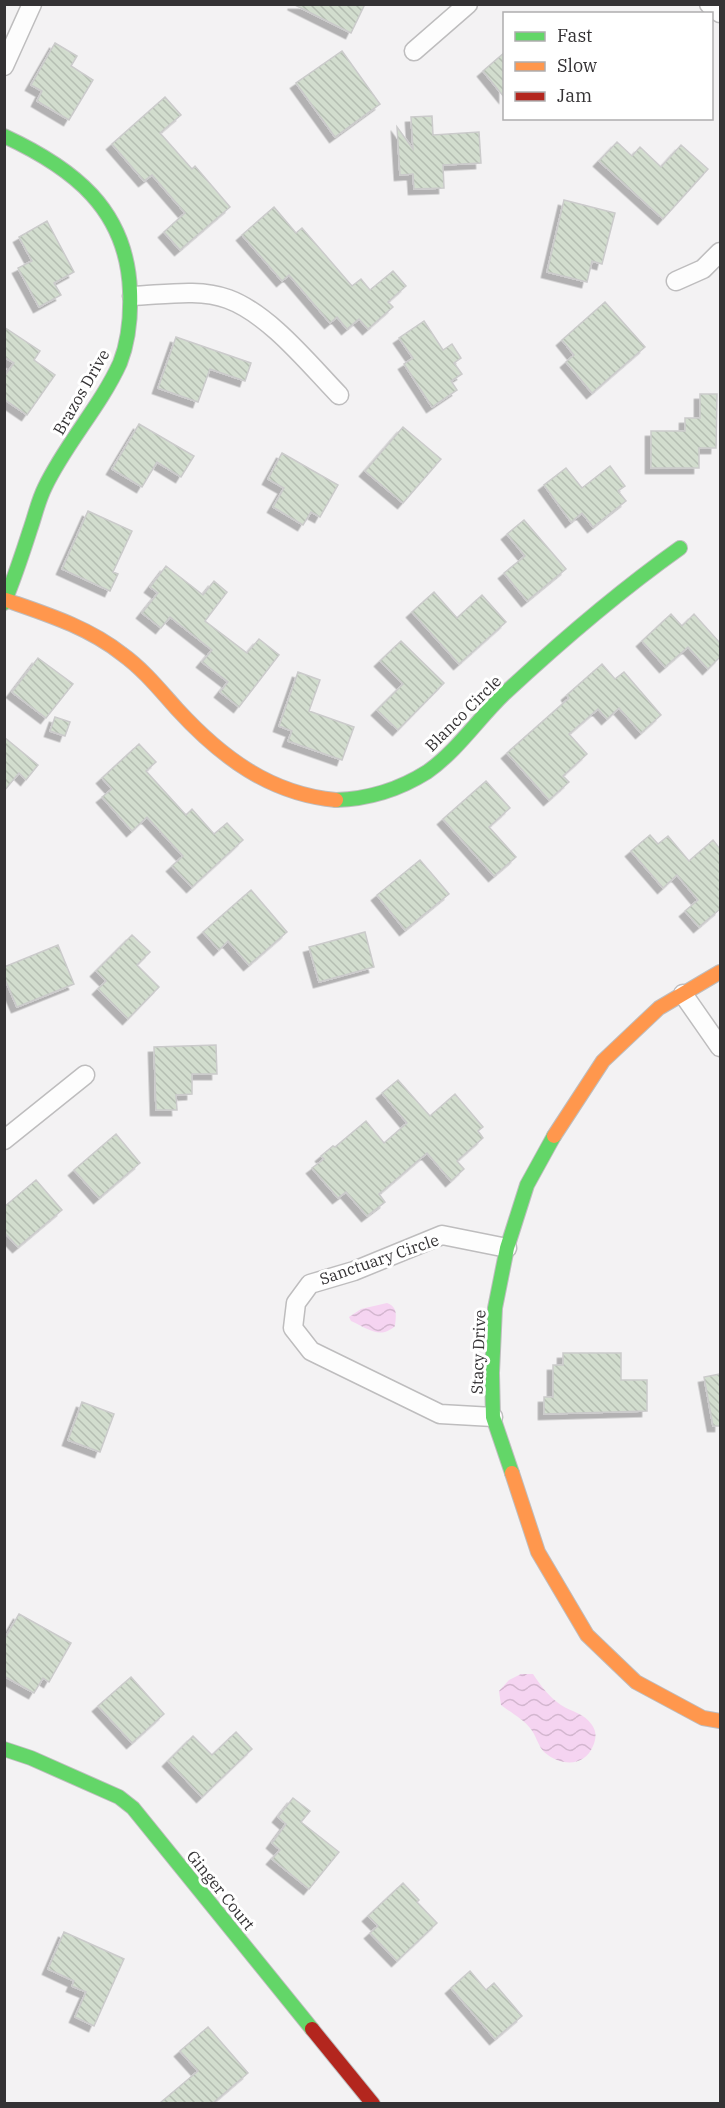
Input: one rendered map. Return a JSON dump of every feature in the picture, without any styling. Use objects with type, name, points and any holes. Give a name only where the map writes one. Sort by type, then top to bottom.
[{"type":"street","points":[[4,66],[32,4]]},
{"type":"street","points":[[414,51],[468,4]]},
{"type":"street","points":[[709,4],[720,13]]},
{"type":"street","name":"Brazos Drive","points":[[4,136],[56,162],[76,177],[104,207],[114,221],[122,242],[130,269],[132,296],[130,327],[116,371],[45,488],[5,601]]},
{"type":"street","points":[[676,281],[703,269],[720,252]]},
{"type":"street","points":[[132,296],[208,295],[227,298],[268,323],[339,396]]},
{"type":"street","name":"Blanco Circle","points":[[5,601],[74,625],[123,654],[206,739],[230,760],[275,786],[302,796],[352,801],[374,797],[426,772],[454,747],[500,698],[600,608],[634,580],[680,548]]},
{"type":"street","name":"Stacy Drive","points":[[720,972],[659,1008],[603,1061],[557,1130],[527,1185],[507,1248],[495,1308],[492,1373],[493,1417],[538,1552],[587,1635],[636,1682],[703,1718],[720,1721]]},
{"type":"street","points":[[683,994],[720,1047]]},
{"type":"street","points":[[4,1140],[86,1075]]},
{"type":"street","name":"Sanctuary Circle","points":[[493,1417],[440,1414],[311,1351],[292,1328],[296,1304],[310,1284],[354,1271],[442,1235],[507,1248]]},
{"type":"street","name":"Ginger Court","points":[[4,1749],[31,1758],[119,1797],[133,1808],[373,2103]]},
{"type":"water","points":[[387,1303],[395,1309],[395,1326],[384,1332],[368,1329],[351,1321],[349,1317],[361,1309]]},
{"type":"water","points":[[521,1674],[533,1674],[542,1687],[561,1705],[582,1715],[592,1725],[595,1741],[584,1758],[564,1762],[550,1757],[542,1750],[527,1725],[501,1705],[499,1691],[509,1680]]},
{"type":"building","points":[[293,4],[365,4],[351,33]]},
{"type":"building","points":[[55,43],[77,56],[71,66],[93,80],[69,120],[37,101],[42,91],[31,85]]},
{"type":"building","points":[[342,51],[380,104],[335,137],[296,83]]},
{"type":"building","points":[[503,54],[503,96],[483,71]]},
{"type":"building","points":[[165,97],[181,115],[160,133],[192,169],[195,166],[230,207],[180,250],[164,232],[185,213],[152,175],[144,181],[112,144]]},
{"type":"building","points":[[432,116],[433,135],[479,132],[481,163],[443,165],[444,188],[414,189],[413,174],[400,175],[397,127],[413,149],[411,117]]},
{"type":"building","points":[[617,142],[632,156],[640,147],[661,167],[681,145],[708,169],[663,219],[599,161]]},
{"type":"building","points":[[564,200],[615,213],[602,264],[592,261],[587,282],[547,272]]},
{"type":"building","points":[[274,207],[296,233],[302,228],[352,286],[361,279],[370,290],[393,271],[406,286],[388,302],[393,307],[368,329],[359,319],[347,329],[337,317],[330,323],[289,275],[282,281],[242,235]]},
{"type":"building","points":[[47,221],[74,272],[54,283],[61,295],[39,307],[18,268],[32,261],[19,237]]},
{"type":"building","points":[[605,302],[645,347],[592,393],[566,362],[574,355],[562,340]]},
{"type":"building","points":[[424,321],[443,350],[452,344],[461,358],[454,363],[462,374],[451,381],[457,390],[432,407],[404,364],[413,358],[399,338]]},
{"type":"building","points":[[4,327],[40,351],[34,360],[55,375],[27,415],[4,399],[4,377],[14,363],[4,357]]},
{"type":"building","points":[[176,337],[251,363],[245,381],[210,369],[198,402],[158,388]]},
{"type":"building","points":[[700,394],[717,394],[716,448],[699,448],[699,468],[651,468],[651,431],[685,431],[685,418],[700,418]]},
{"type":"building","points":[[139,424],[194,456],[181,477],[157,462],[142,487],[112,469]]},
{"type":"building","points":[[403,427],[441,459],[403,503],[365,471]]},
{"type":"building","points":[[282,453],[338,485],[320,517],[311,512],[303,525],[273,507],[284,488],[268,479]]},
{"type":"building","points":[[610,466],[625,486],[618,491],[626,501],[593,527],[582,513],[571,522],[544,485],[566,468],[582,488]]},
{"type":"building","points":[[88,511],[132,531],[113,572],[118,574],[110,591],[62,569]]},
{"type":"building","points":[[524,520],[566,569],[527,601],[504,573],[525,556],[507,534]]},
{"type":"building","points":[[166,566],[203,595],[214,581],[227,592],[205,621],[247,653],[259,639],[279,655],[239,707],[220,692],[228,682],[202,662],[212,650],[170,617],[161,628],[142,613],[158,593],[150,587]]},
{"type":"building","points":[[434,592],[457,618],[482,595],[506,622],[459,664],[412,612]]},
{"type":"building","points":[[671,614],[682,626],[694,614],[720,643],[720,657],[708,669],[688,647],[665,667],[642,641]]},
{"type":"building","points":[[401,641],[444,683],[398,730],[377,710],[403,684],[380,661]]},
{"type":"building","points":[[38,658],[73,684],[46,718],[12,692]]},
{"type":"building","points":[[602,664],[615,679],[624,672],[661,715],[641,733],[619,708],[607,719],[598,709],[569,734],[587,754],[563,776],[569,782],[549,800],[507,753],[569,698],[567,695]]},
{"type":"building","points":[[298,672],[320,680],[309,711],[354,727],[342,760],[288,741],[292,731],[279,726]]},
{"type":"building","points":[[55,717],[70,722],[65,736],[50,731]]},
{"type":"building","points":[[4,737],[38,765],[26,780],[19,773],[4,791]]},
{"type":"building","points":[[139,744],[156,762],[146,771],[186,815],[192,809],[214,834],[227,823],[243,840],[192,887],[172,866],[183,856],[147,817],[132,831],[102,797],[112,789],[102,778]]},
{"type":"building","points":[[486,781],[510,808],[489,827],[516,857],[494,876],[443,819]]},
{"type":"building","points":[[650,835],[658,844],[668,836],[689,861],[713,840],[720,849],[720,909],[699,927],[685,911],[698,900],[677,875],[663,888],[631,851]]},
{"type":"building","points":[[420,860],[449,894],[405,930],[377,895]]},
{"type":"building","points":[[251,890],[287,932],[249,965],[228,941],[219,950],[203,932]]},
{"type":"building","points":[[365,932],[374,967],[319,982],[309,947]]},
{"type":"building","points":[[132,935],[150,952],[137,965],[159,987],[128,1019],[98,989],[106,981],[96,971]]},
{"type":"building","points":[[58,945],[74,984],[17,1007],[4,977],[4,967]]},
{"type":"building","points":[[216,1045],[217,1074],[192,1074],[192,1094],[176,1095],[177,1110],[156,1110],[154,1047]]},
{"type":"building","points":[[398,1080],[430,1116],[455,1094],[483,1127],[478,1131],[483,1138],[457,1161],[464,1169],[451,1181],[427,1153],[379,1194],[385,1202],[367,1216],[346,1192],[338,1198],[312,1168],[324,1159],[321,1156],[366,1121],[384,1143],[407,1123],[382,1093]]},
{"type":"building","points":[[116,1134],[140,1163],[99,1198],[74,1170]]},
{"type":"building","points":[[36,1180],[62,1210],[18,1247],[4,1232],[4,1207]]},
{"type":"building","points":[[563,1353],[621,1353],[621,1380],[647,1380],[647,1411],[544,1414],[544,1397],[553,1397],[553,1365],[563,1365]]},
{"type":"building","points":[[720,1374],[720,1426],[713,1426],[704,1377]]},
{"type":"building","points":[[82,1402],[114,1414],[100,1452],[68,1440]]},
{"type":"building","points":[[19,1614],[71,1643],[49,1682],[43,1678],[34,1693],[4,1676],[4,1640]]},
{"type":"building","points":[[131,1677],[164,1714],[132,1743],[98,1706]]},
{"type":"building","points":[[236,1732],[252,1749],[202,1797],[168,1761],[193,1736],[212,1755]]},
{"type":"building","points":[[293,1798],[310,1811],[301,1822],[339,1852],[309,1889],[272,1859],[280,1850],[272,1843],[286,1824],[278,1817]]},
{"type":"building","points":[[403,1883],[437,1923],[397,1961],[370,1933],[378,1926],[368,1916]]},
{"type":"building","points":[[64,1932],[124,1959],[94,2026],[75,2017],[86,1992],[72,1986],[74,1981],[48,1969]]},
{"type":"building","points":[[470,1971],[486,1990],[494,1983],[522,2016],[495,2039],[451,1988]]},
{"type":"building","points":[[208,2027],[248,2073],[213,2103],[160,2103],[198,2071],[180,2051]]},
{"type":"traffic: fast","points":[[4,136],[52,162],[92,195],[107,214],[119,237],[127,262],[130,291],[130,319],[120,363],[103,395],[63,455],[45,487],[4,603]]},
{"type":"traffic: fast","points":[[336,800],[360,798],[383,792],[406,783],[438,764],[504,694],[546,655],[680,548]]},
{"type":"traffic: fast","points":[[512,1473],[493,1417],[492,1373],[495,1308],[507,1248],[527,1185],[554,1136]]},
{"type":"traffic: fast","points":[[4,1749],[31,1758],[119,1797],[133,1808],[312,2029]]},
{"type":"traffic: slow","points":[[6,600],[66,622],[109,645],[144,673],[211,743],[248,770],[290,790],[336,800]]},
{"type":"traffic: slow","points":[[554,1136],[603,1061],[659,1008],[720,972]]},
{"type":"traffic: slow","points":[[512,1473],[538,1552],[587,1635],[636,1682],[703,1718],[720,1721]]},
{"type":"traffic: jam","points":[[312,2029],[373,2104]]}]
